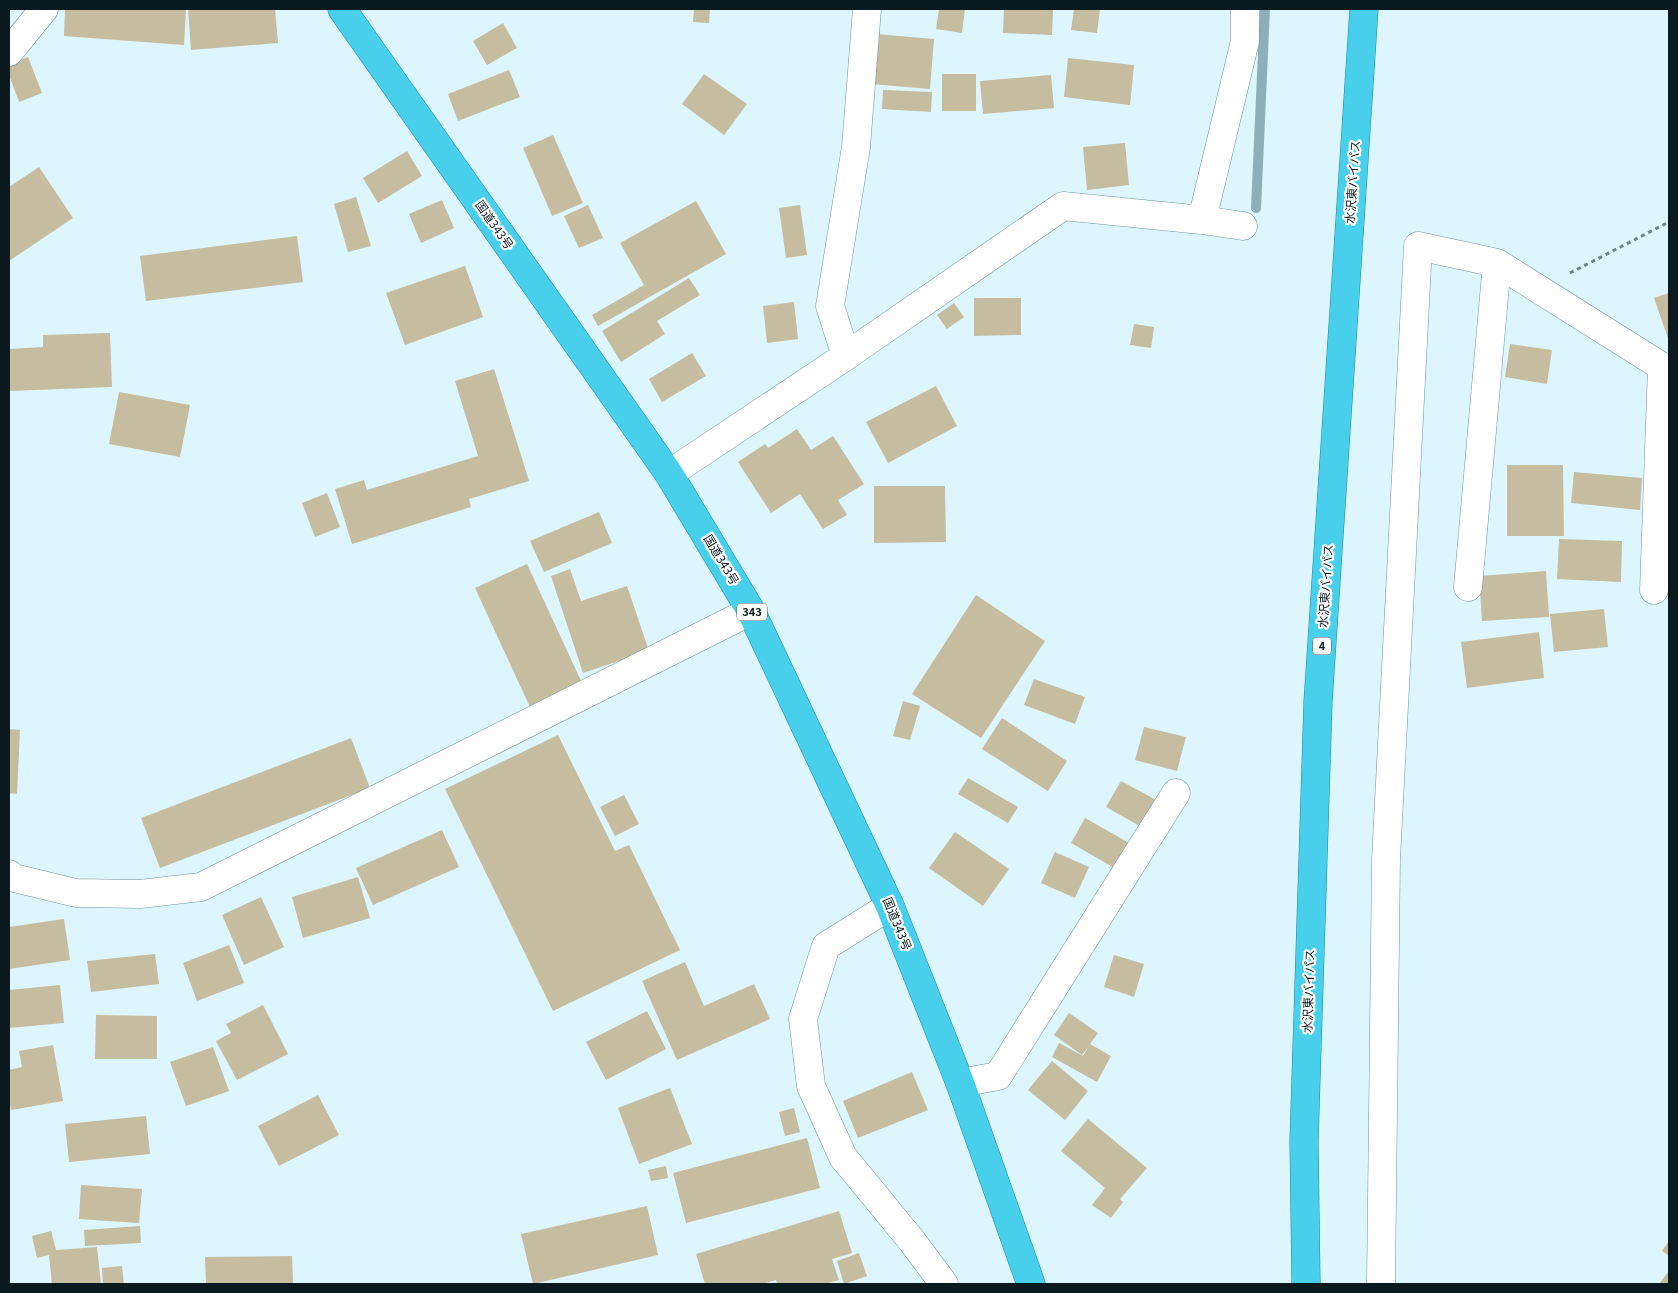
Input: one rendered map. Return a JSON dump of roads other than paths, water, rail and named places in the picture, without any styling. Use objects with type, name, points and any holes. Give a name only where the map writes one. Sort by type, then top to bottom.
[{"type":"highway","name":"国道343号","points":[[342,9],[669,474],[751,610],[890,906],[960,1083],[1031,1284]]},
{"type":"highway","name":"水沢東バイパス","points":[[1306,1284],[1304,1141],[1318,702],[1364,9]]},
{"type":"street","points":[[9,52],[44,9]]},
{"type":"street","points":[[846,356],[830,306],[856,147],[866,9]]},
{"type":"street","points":[[1202,220],[1245,42],[1245,9]]},
{"type":"street","points":[[669,474],[846,356],[1063,206],[1243,226]]},
{"type":"street","points":[[1381,1284],[1386,859],[1418,246],[1497,263],[1666,369],[1654,590]]},
{"type":"street","points":[[1468,587],[1497,263]]},
{"type":"street","points":[[9,874],[14,878],[76,893],[140,894],[201,887],[751,610]]},
{"type":"street","points":[[960,1083],[998,1076],[1176,793]]},
{"type":"street","points":[[890,906],[826,946],[803,1019],[811,1086],[843,1157],[912,1241],[944,1284]]},
{"type":"waterway","points":[[1256,208],[1265,9]]}]
